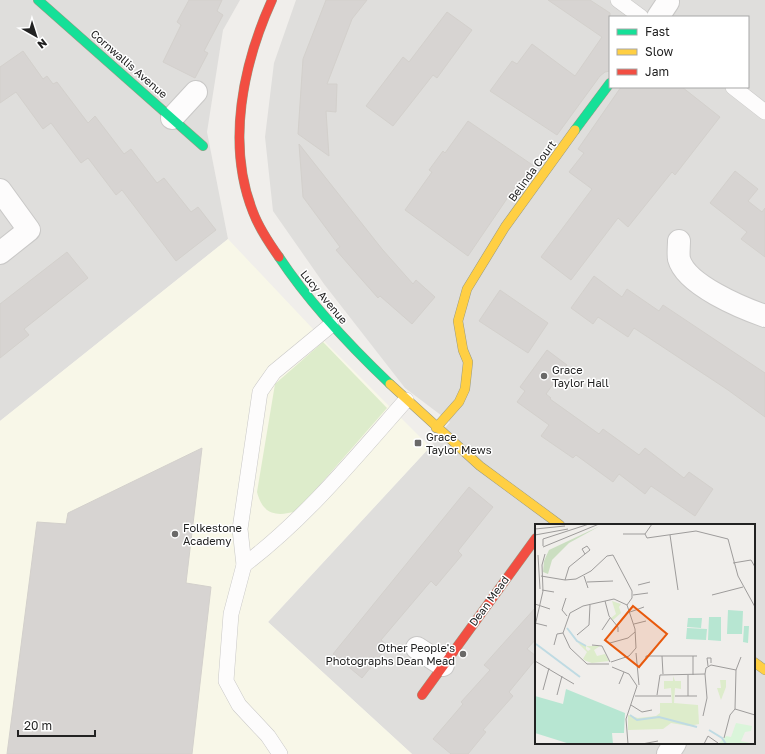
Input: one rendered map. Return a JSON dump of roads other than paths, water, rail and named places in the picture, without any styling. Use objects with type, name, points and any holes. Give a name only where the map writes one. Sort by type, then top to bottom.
[{"type":"street","name":"Cornwallis Avenue","points":[[38,0],[203,146]]},
{"type":"street","name":"Lucy Avenue","points":[[272,0],[258,33],[247,70],[240,126],[245,187],[260,228],[289,275],[331,326],[436,428],[480,466],[552,522]]},
{"type":"street","name":"Belinda Court","points":[[436,428],[459,402],[465,389],[468,362],[463,350],[458,321],[466,289],[505,228],[609,84]]},
{"type":"street","points":[[172,118],[196,92]]},
{"type":"street","points":[[0,190],[29,230],[0,253]]},
{"type":"street","points":[[679,240],[679,259],[688,274],[716,294],[737,306],[765,316]]},
{"type":"street","name":"Dean Mead","points":[[422,695],[443,664],[535,539]]},
{"type":"street","points":[[417,648],[443,664]]},
{"type":"street","points":[[755,663],[765,670]]},
{"type":"street","points":[[668,754],[674,744]]},
{"type":"lane","points":[[618,0],[640,16]]},
{"type":"lane","points":[[734,88],[765,112]]},
{"type":"lane","points":[[280,754],[268,736],[239,705],[226,681],[230,614],[244,565],[240,530],[260,392],[274,372],[331,326]]},
{"type":"lane","points":[[244,565],[270,545],[297,521],[406,400]]},
{"type":"place","name":"Grace Taylor Hall","points":[[544,376]]},
{"type":"place","name":"Grace Taylor Mews","points":[[418,443]]},
{"type":"place","name":"Folkestone Academy","points":[[175,534]]},
{"type":"place","name":"Other People's Photographs Dean Mead","points":[[463,654]]}]
